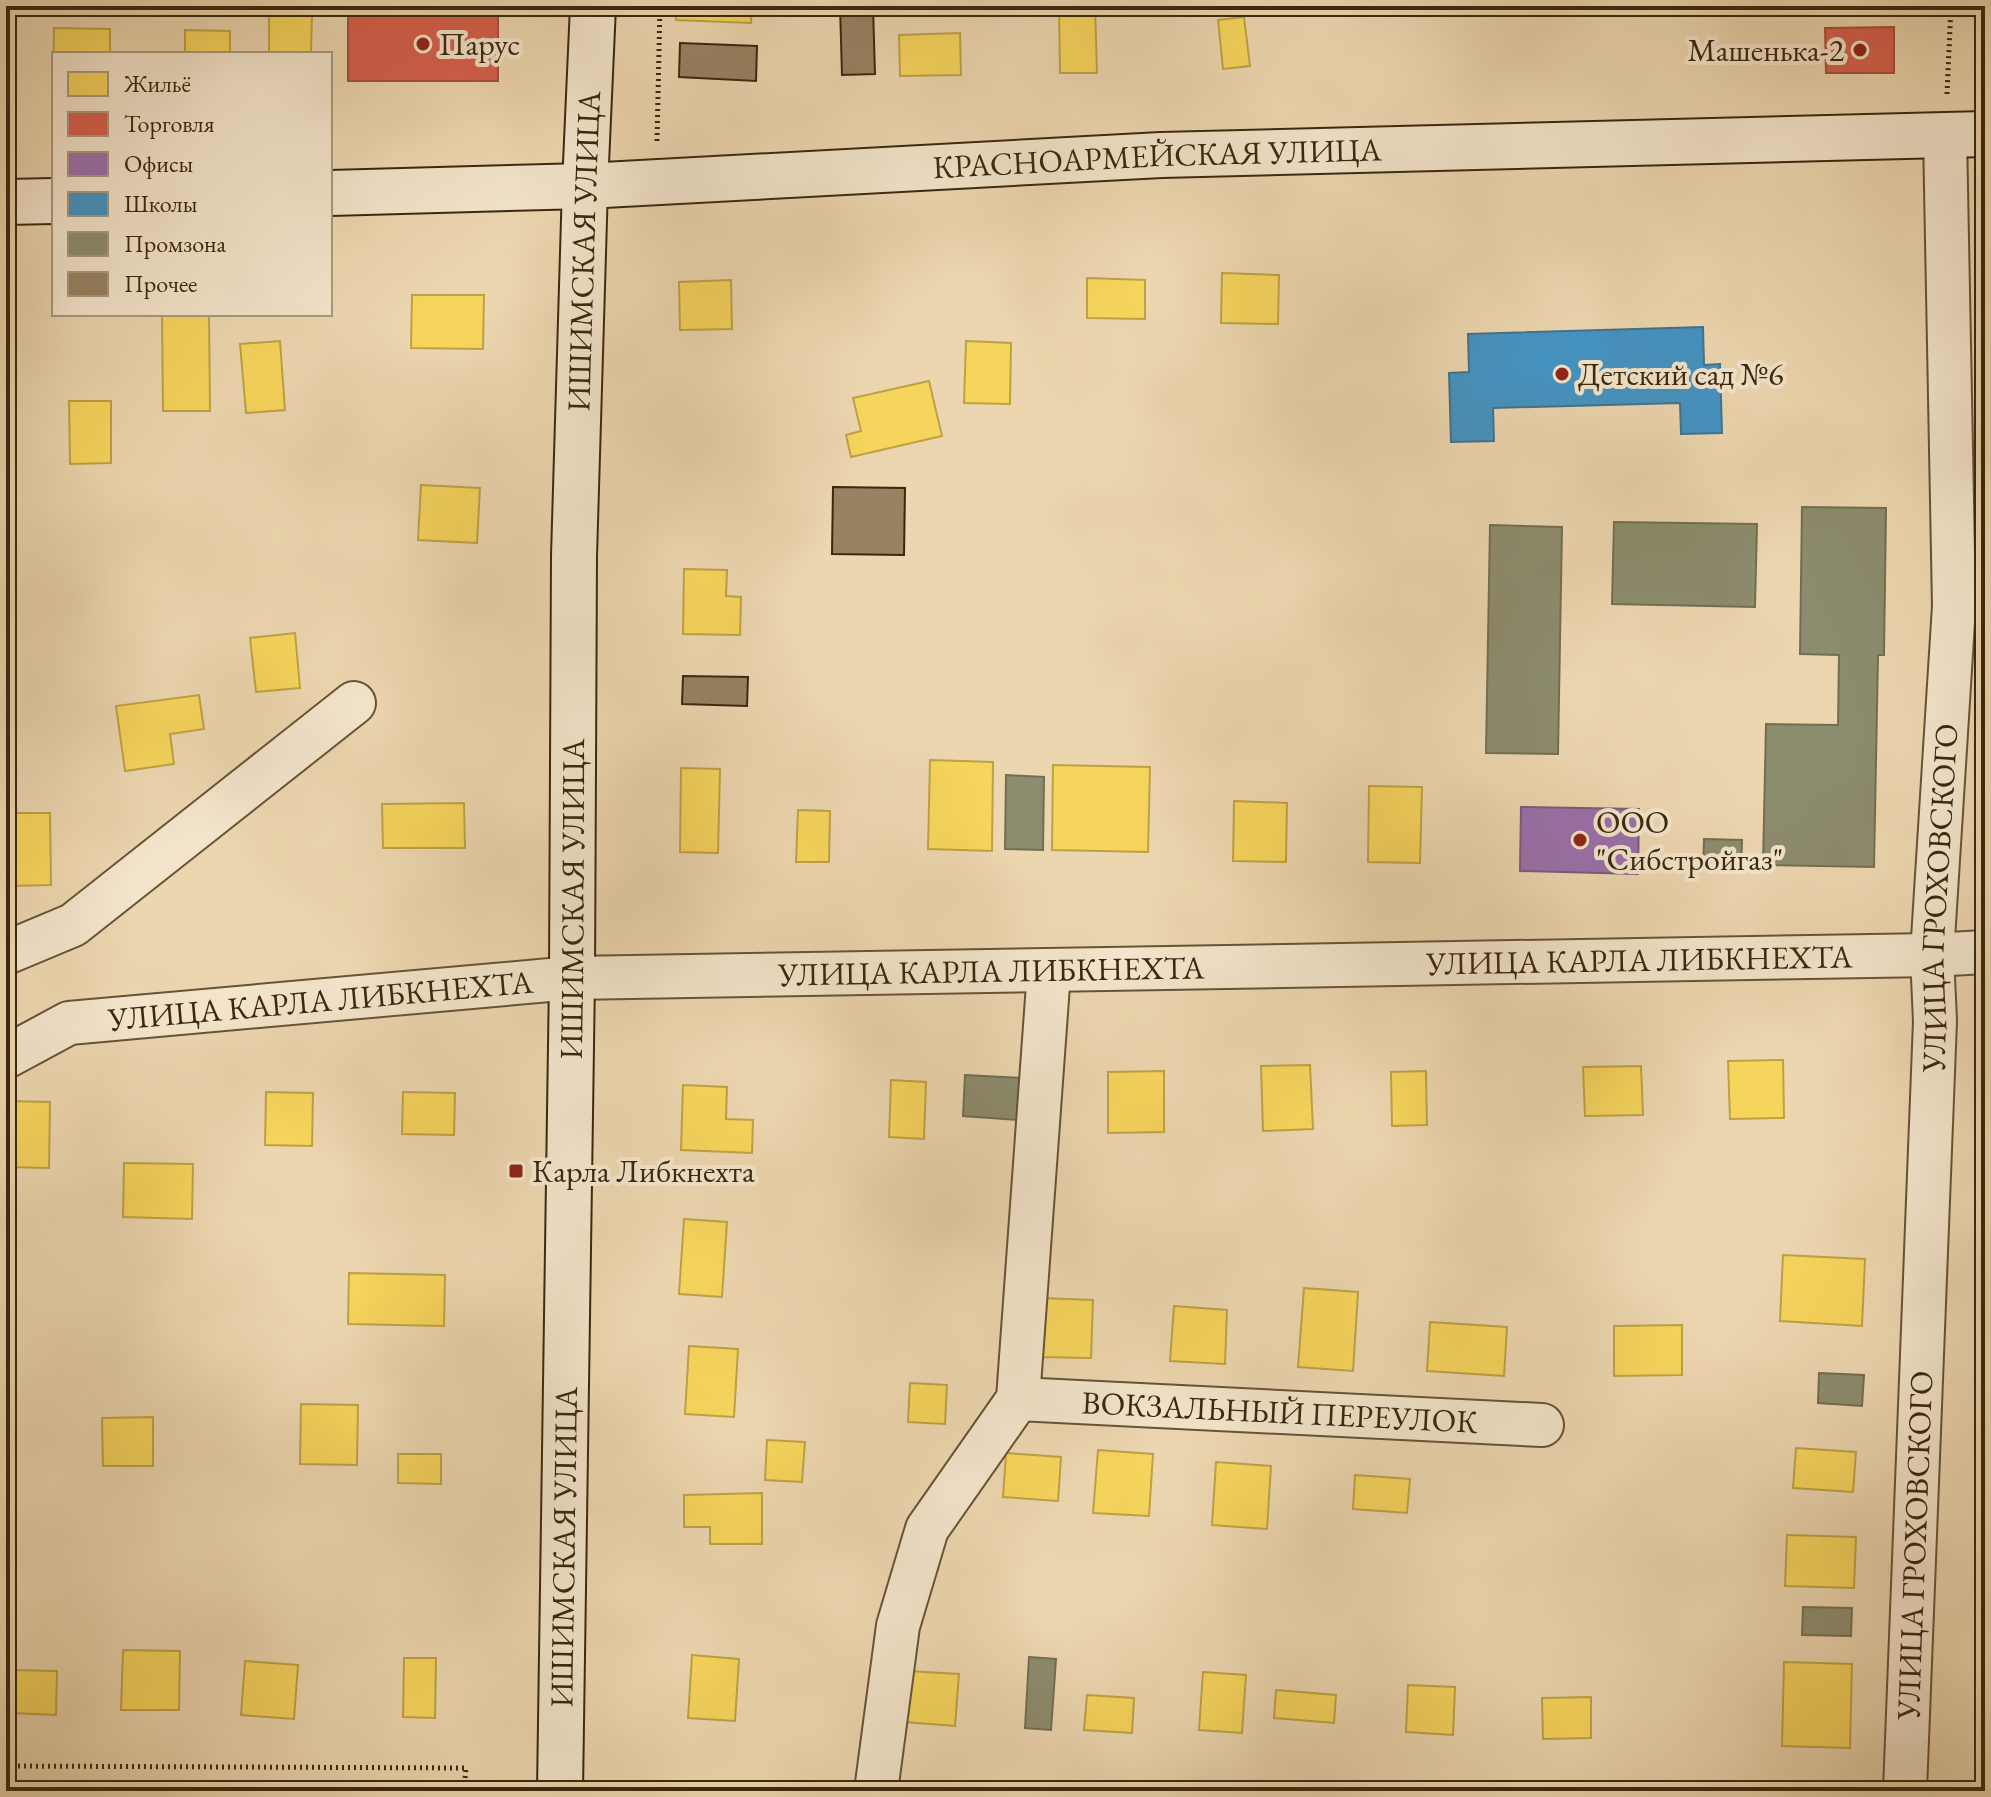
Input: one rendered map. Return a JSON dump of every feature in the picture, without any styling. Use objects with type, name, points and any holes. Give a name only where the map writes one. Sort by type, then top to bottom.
[{"type":"main road","name":"ИШИМСКАЯ УЛИЦА","points":[[560,1791],[572,978],[574,556],[593,6]]},
{"type":"main road","name":"КРАСНОАРМЕЙСКАЯ УЛИЦА","points":[[332,193],[585,186],[1161,155],[1965,135]]},
{"type":"main road","points":[[6,202],[52,201]]},
{"type":"street","name":"УЛИЦА ГРОХОВСКОГО","points":[[1905,1791],[1935,1021],[1932,955],[1969,605],[1965,135]]},
{"type":"street","points":[[6,953],[73,925],[354,703]]},
{"type":"street","name":"УЛИЦА КАРЛА ЛИБКНЕХТА","points":[[6,1057],[69,1023],[572,978],[1985,952]]},
{"type":"street","points":[[876,1791],[898,1626],[927,1529],[1018,1399],[1049,971]]},
{"type":"street","name":"ВОКЗАЛЬНЫЙ ПЕРЕУЛОК","points":[[1018,1399],[1542,1425]]},
{"type":"path","points":[[657,182],[660,6]]},
{"type":"path","points":[[1951,6],[1965,135]]},
{"type":"path","points":[[6,1766],[466,1768],[464,1791]]},
{"type":"building: Жильё","points":[[676,6],[752,6],[751,23],[676,20]]},
{"type":"building: Жильё","points":[[1059,6],[1095,6],[1097,73],[1060,73]]},
{"type":"building: Жильё","points":[[1378,6],[1421,6],[1422,10],[1378,11]]},
{"type":"building: Жильё","points":[[269,10],[312,11],[311,52],[269,52]]},
{"type":"building: Жильё","points":[[1244,17],[1250,66],[1223,69],[1218,20]]},
{"type":"building: Жильё","points":[[54,28],[110,29],[110,52],[54,52]]},
{"type":"building: Жильё","points":[[185,30],[230,31],[230,52],[185,52]]},
{"type":"building: Жильё","points":[[960,33],[961,75],[900,76],[899,35]]},
{"type":"building: Жильё","points":[[1222,273],[1279,275],[1278,324],[1221,323]]},
{"type":"building: Жильё","points":[[1087,278],[1145,280],[1145,319],[1087,318]]},
{"type":"building: Жильё","points":[[731,280],[732,329],[680,330],[679,282]]},
{"type":"building: Жильё","points":[[412,295],[484,295],[483,349],[411,348]]},
{"type":"building: Жильё","points":[[162,316],[209,316],[210,411],[163,411]]},
{"type":"building: Жильё","points":[[280,341],[285,410],[246,413],[240,344]]},
{"type":"building: Жильё","points":[[966,341],[1011,343],[1010,404],[964,403]]},
{"type":"building: Жильё","points":[[929,381],[942,436],[851,457],[846,435],[861,431],[853,398]]},
{"type":"building: Жильё","points":[[69,401],[111,401],[111,463],[70,464]]},
{"type":"building: Жильё","points":[[421,485],[480,488],[477,543],[418,540]]},
{"type":"building: Жильё","points":[[684,569],[727,570],[726,596],[741,597],[740,635],[683,634]]},
{"type":"building: Жильё","points":[[295,633],[300,688],[256,692],[250,638]]},
{"type":"building: Жильё","points":[[199,695],[204,729],[170,734],[174,764],[125,771],[116,706]]},
{"type":"building: Жильё","points":[[930,760],[993,762],[992,851],[928,849]]},
{"type":"building: Жильё","points":[[1053,765],[1150,767],[1148,852],[1052,850]]},
{"type":"building: Жильё","points":[[681,768],[720,769],[718,853],[680,852]]},
{"type":"building: Жильё","points":[[1369,786],[1422,787],[1420,863],[1368,862]]},
{"type":"building: Жильё","points":[[1234,801],[1287,803],[1286,862],[1233,861]]},
{"type":"building: Жильё","points":[[464,803],[465,848],[383,848],[382,804]]},
{"type":"building: Жильё","points":[[798,810],[830,811],[829,862],[796,862]]},
{"type":"building: Жильё","points":[[6,813],[50,813],[51,885],[6,886]]},
{"type":"building: Жильё","points":[[1783,1060],[1784,1118],[1730,1119],[1728,1061]]},
{"type":"building: Жильё","points":[[1310,1065],[1313,1129],[1263,1131],[1261,1066]]},
{"type":"building: Жильё","points":[[1641,1066],[1643,1115],[1585,1116],[1583,1067]]},
{"type":"building: Жильё","points":[[1164,1071],[1164,1132],[1108,1133],[1108,1072]]},
{"type":"building: Жильё","points":[[1426,1071],[1427,1125],[1392,1126],[1391,1072]]},
{"type":"building: Жильё","points":[[891,1080],[926,1082],[924,1139],[889,1137]]},
{"type":"building: Жильё","points":[[683,1085],[727,1087],[726,1119],[753,1120],[752,1153],[681,1150]]},
{"type":"building: Жильё","points":[[266,1092],[313,1093],[312,1146],[265,1145]]},
{"type":"building: Жильё","points":[[403,1092],[455,1093],[454,1135],[402,1134]]},
{"type":"building: Жильё","points":[[6,1101],[50,1102],[49,1168],[6,1167]]},
{"type":"building: Жильё","points":[[124,1163],[193,1164],[192,1219],[123,1217]]},
{"type":"building: Жильё","points":[[684,1219],[727,1222],[722,1297],[679,1294]]},
{"type":"building: Жильё","points":[[1783,1255],[1865,1259],[1862,1326],[1780,1321]]},
{"type":"building: Жильё","points":[[349,1273],[445,1275],[444,1326],[348,1324]]},
{"type":"building: Жильё","points":[[1304,1288],[1358,1292],[1353,1371],[1298,1367]]},
{"type":"building: Жильё","points":[[1041,1298],[1093,1300],[1091,1358],[1039,1357]]},
{"type":"building: Жильё","points":[[1174,1306],[1227,1310],[1225,1364],[1170,1361]]},
{"type":"building: Жильё","points":[[1430,1322],[1507,1327],[1504,1376],[1427,1371]]},
{"type":"building: Жильё","points":[[1682,1325],[1682,1375],[1614,1376],[1614,1326]]},
{"type":"building: Жильё","points":[[689,1346],[738,1349],[734,1417],[685,1414]]},
{"type":"building: Жильё","points":[[910,1383],[947,1385],[945,1424],[908,1422]]},
{"type":"building: Жильё","points":[[301,1404],[358,1405],[357,1465],[300,1464]]},
{"type":"building: Жильё","points":[[153,1417],[153,1466],[103,1466],[102,1418]]},
{"type":"building: Жильё","points":[[767,1440],[805,1442],[802,1482],[765,1480]]},
{"type":"building: Жильё","points":[[1796,1448],[1856,1452],[1853,1492],[1793,1488]]},
{"type":"building: Жильё","points":[[1098,1450],[1153,1454],[1149,1516],[1093,1513]]},
{"type":"building: Жильё","points":[[1006,1453],[1061,1457],[1058,1501],[1003,1497]]},
{"type":"building: Жильё","points":[[398,1454],[441,1454],[441,1484],[398,1483]]},
{"type":"building: Жильё","points":[[1216,1462],[1271,1466],[1267,1529],[1212,1525]]},
{"type":"building: Жильё","points":[[1355,1475],[1410,1479],[1407,1513],[1353,1509]]},
{"type":"building: Жильё","points":[[762,1493],[762,1544],[710,1544],[710,1527],[684,1527],[684,1495]]},
{"type":"building: Жильё","points":[[6,1528],[16,1528],[16,1569],[6,1569]]},
{"type":"building: Жильё","points":[[1787,1535],[1856,1537],[1854,1588],[1785,1586]]},
{"type":"building: Жильё","points":[[123,1650],[180,1651],[179,1710],[121,1710]]},
{"type":"building: Жильё","points":[[692,1655],[739,1659],[735,1721],[688,1718]]},
{"type":"building: Жильё","points":[[404,1658],[436,1658],[435,1718],[403,1717]]},
{"type":"building: Жильё","points":[[245,1661],[298,1665],[294,1719],[241,1715]]},
{"type":"building: Жильё","points":[[1784,1662],[1852,1664],[1850,1748],[1782,1746]]},
{"type":"building: Жильё","points":[[11,1670],[57,1671],[56,1715],[11,1713]]},
{"type":"building: Жильё","points":[[908,1671],[959,1674],[955,1726],[905,1722]]},
{"type":"building: Жильё","points":[[1203,1672],[1246,1675],[1242,1733],[1199,1730]]},
{"type":"building: Жильё","points":[[1408,1685],[1455,1687],[1453,1735],[1406,1732]]},
{"type":"building: Жильё","points":[[1276,1690],[1336,1695],[1334,1723],[1274,1718]]},
{"type":"building: Жильё","points":[[1087,1695],[1134,1698],[1132,1733],[1084,1730]]},
{"type":"building: Жильё","points":[[1591,1697],[1591,1738],[1543,1739],[1542,1698]]},
{"type":"building: Торговля","name":"Парус","points":[[348,6],[498,6],[498,81],[348,81]]},
{"type":"building: Торговля","name":"Машенька-2","points":[[1894,27],[1894,73],[1826,73],[1825,28]]},
{"type":"building: Офисы","name":"ООО \"Сибстройгаз\"","points":[[1521,807],[1639,809],[1638,874],[1520,871]]},
{"type":"building: Школы","points":[[1703,327],[1704,365],[1720,364],[1722,433],[1681,434],[1680,403],[1493,408],[1494,441],[1451,442],[1449,373],[1469,372],[1468,334]]},
{"type":"building: Промзона","points":[[1802,507],[1886,508],[1884,655],[1878,655],[1874,867],[1763,865],[1766,724],[1838,725],[1839,655],[1800,654]]},
{"type":"building: Промзона","points":[[1614,522],[1757,524],[1755,607],[1612,604]]},
{"type":"building: Промзона","points":[[1490,525],[1562,527],[1558,754],[1486,753]]},
{"type":"building: Промзона","points":[[1006,775],[1044,777],[1043,850],[1005,849]]},
{"type":"building: Промзона","points":[[1704,839],[1742,840],[1741,871],[1703,870]]},
{"type":"building: Промзона","points":[[965,1075],[1021,1078],[1019,1120],[963,1116]]},
{"type":"building: Промзона","points":[[1819,1373],[1864,1375],[1862,1406],[1818,1403]]},
{"type":"building: Промзона","points":[[1803,1607],[1852,1608],[1851,1636],[1802,1635]]},
{"type":"building: Промзона","points":[[1029,1657],[1056,1659],[1051,1730],[1025,1728]]},
{"type":"building: Прочее","points":[[840,6],[873,6],[875,74],[842,75]]},
{"type":"building: Прочее","points":[[680,43],[757,46],[756,81],[679,77]]},
{"type":"building: Прочее","points":[[833,487],[905,488],[904,555],[832,554]]},
{"type":"building: Прочее","points":[[683,676],[748,677],[747,706],[682,704]]},
{"type":"place","name":"Парус","points":[[423,44]]},
{"type":"place","name":"Машенька-2","points":[[1860,50]]},
{"type":"place","name":"Детский сад №6","points":[[1562,374]]},
{"type":"place","name":"ООО \"Сибстройгаз\"","points":[[1580,840]]},
{"type":"place","name":"Карла Либкнехта","points":[[516,1171]]}]
